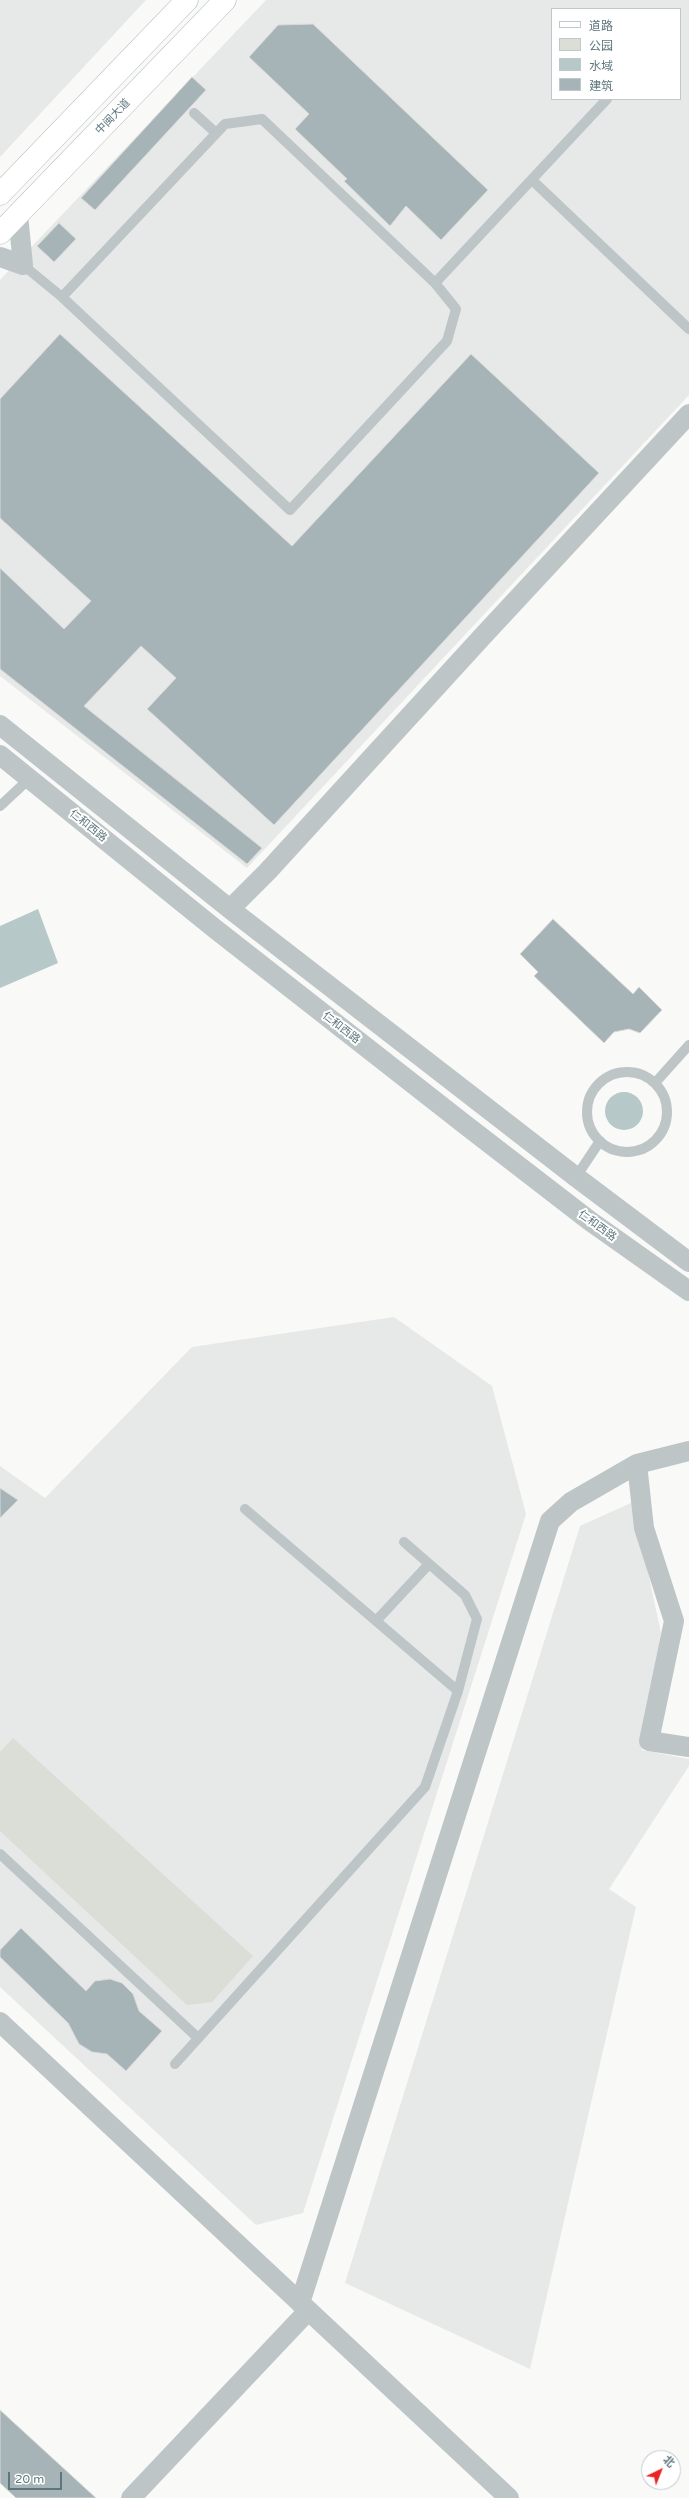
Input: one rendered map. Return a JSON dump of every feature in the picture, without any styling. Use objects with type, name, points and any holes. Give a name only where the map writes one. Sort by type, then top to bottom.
[{"type":"main road","points":[[0,194],[187,0]]},
{"type":"main road","name":"中闽大道","points":[[0,233],[225,0]]},
{"type":"street","points":[[0,257],[23,265],[18,216]]},
{"type":"street","points":[[230,909],[268,871],[497,620],[689,414]]},
{"type":"street","points":[[0,725],[230,909],[576,1177],[689,1262]]},
{"type":"street","name":"仁和西路","points":[[0,755],[220,933],[590,1221],[689,1291]]},
{"type":"street","points":[[590,1221],[604,1198]]},
{"type":"street","points":[[131,2498],[304,2307],[550,1521],[571,1502],[637,1464],[689,1451]]},
{"type":"street","points":[[637,1464],[644,1528],[674,1621],[649,1741],[689,1748]]},
{"type":"street","points":[[0,2022],[509,2498]]},
{"type":"lane","points":[[435,283],[606,100]]},
{"type":"lane","points":[[194,113],[216,133]]},
{"type":"lane","points":[[23,265],[62,297],[290,510],[447,341],[456,309],[435,283],[262,120],[225,124],[62,297]]},
{"type":"lane","points":[[532,180],[689,329]]},
{"type":"lane","points":[[0,806],[30,779]]},
{"type":"lane","points":[[655,1083],[689,1045]]},
{"type":"lane","points":[[630,1071],[644,1075],[655,1083],[663,1093],[667,1105],[667,1118],[663,1130],[655,1140],[645,1148],[633,1152],[608,1148],[600,1141],[590,1128],[586,1115],[588,1101],[594,1088],[604,1078],[616,1072],[630,1071]]},
{"type":"lane","points":[[576,1177],[600,1141]]},
{"type":"lane","points":[[245,1508],[458,1691]]},
{"type":"lane","points":[[175,2064],[425,1787],[458,1691],[477,1619],[465,1595],[404,1542]]},
{"type":"lane","points":[[376,1621],[429,1564]]},
{"type":"lane","points":[[0,1854],[197,2038]]},
{"type":"shaded area","points":[[0,0],[146,0],[0,157]]},
{"type":"shaded area","points":[[266,0],[689,0],[689,395],[247,868],[0,676],[0,280]]},
{"type":"shaded area","points":[[394,1317],[492,1386],[526,1514],[303,2213],[256,2225],[0,1987],[0,1466],[45,1498],[192,1347]]},
{"type":"shaded area","points":[[633,1502],[661,1633],[642,1750],[689,1759],[689,1766],[609,1889],[636,1907],[530,2369],[345,2283],[580,1526]]},
{"type":"green space","points":[[13,1738],[253,1956],[212,2002],[187,2005],[0,1831],[0,1752]]},
{"type":"water","points":[[38,909],[58,963],[0,988],[0,926]]},
{"type":"water","points":[[624,1092],[637,1098],[643,1111],[637,1124],[624,1130],[611,1124],[605,1111],[611,1098]]},
{"type":"building","points":[[313,24],[488,190],[441,240],[406,206],[390,226],[344,181],[347,179],[295,129],[309,114],[249,57],[278,25]]},
{"type":"building","points":[[192,77],[206,90],[95,210],[81,198]]},
{"type":"building","points":[[59,223],[76,239],[54,262],[37,246]]},
{"type":"building","points":[[60,334],[292,546],[471,354],[599,473],[274,825],[147,709],[176,678],[141,646],[84,706],[262,848],[247,864],[0,669],[0,568],[64,629],[91,601],[0,518],[0,399]]},
{"type":"building","points":[[553,919],[633,994],[639,987],[662,1010],[640,1033],[629,1029],[614,1032],[604,1043],[534,976],[538,972],[520,954]]},
{"type":"building","points":[[0,1488],[18,1500],[0,1518]]},
{"type":"building","points":[[21,1928],[86,1991],[95,1981],[110,1979],[122,1983],[133,1994],[139,2011],[162,2031],[126,2071],[107,2054],[92,2052],[79,2044],[68,2023],[0,1957],[0,1950]]},
{"type":"building","points":[[0,2410],[96,2498],[16,2498],[0,2483]]}]
